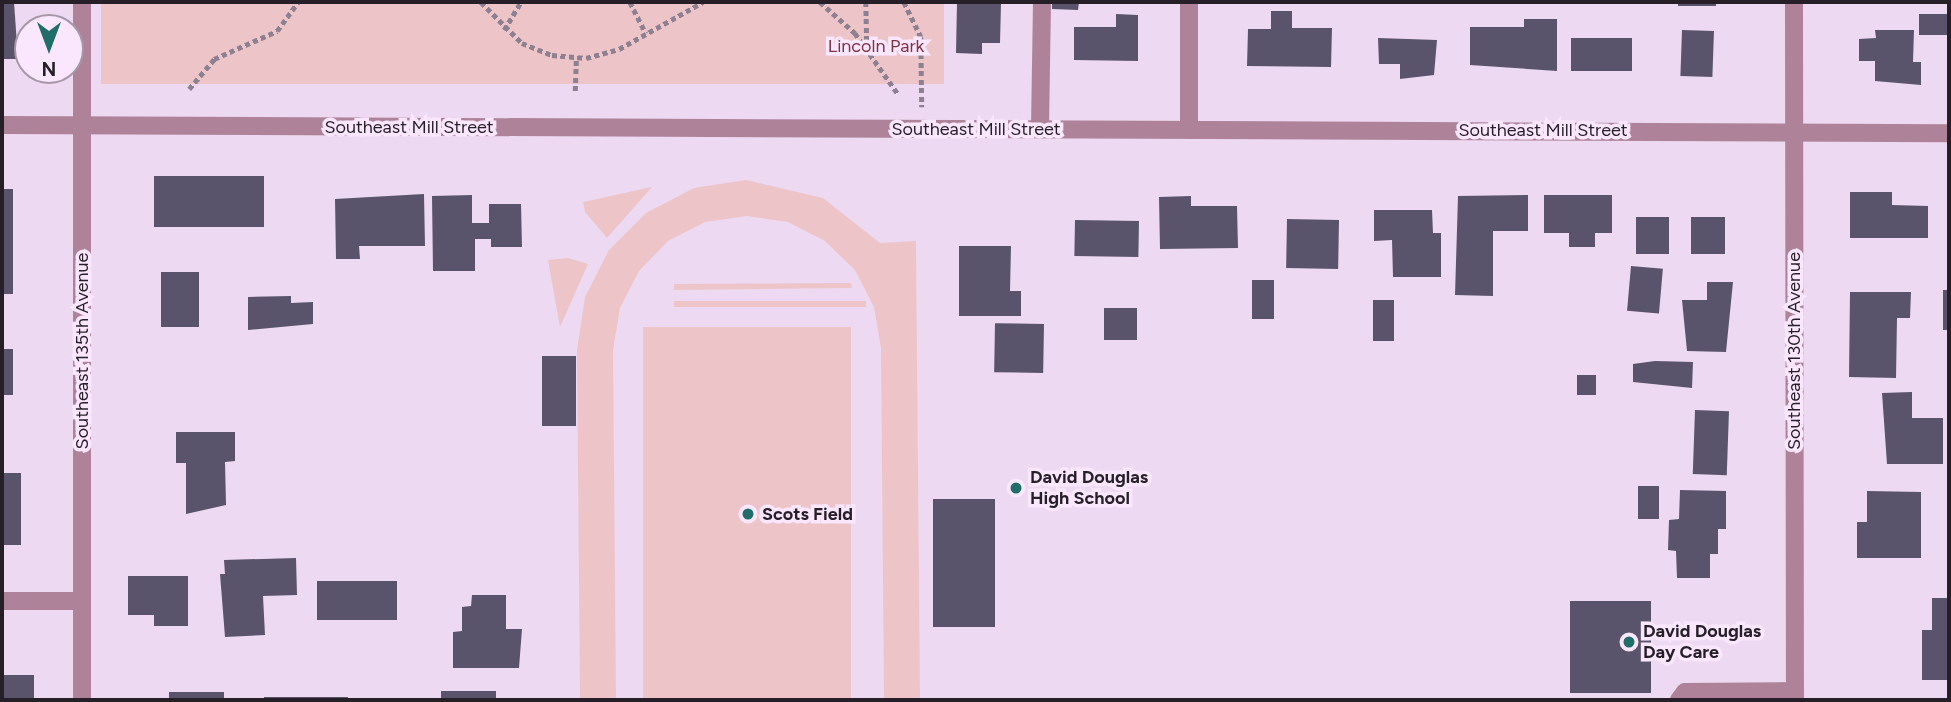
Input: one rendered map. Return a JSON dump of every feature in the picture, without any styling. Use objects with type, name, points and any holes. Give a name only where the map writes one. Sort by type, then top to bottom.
[{"type":"street","name":"Southeast 135th Avenue","points":[[82,2],[82,700]]},
{"type":"street","points":[[1040,129],[1042,2]]},
{"type":"street","points":[[1189,2],[1189,130]]},
{"type":"street","name":"Southeast 130th Avenue","points":[[1794,2],[1795,696]]},
{"type":"street","name":"Southeast Mill Street","points":[[2,125],[1949,133]]},
{"type":"street","points":[[2,601],[82,601]]},
{"type":"street","points":[[1679,700],[1685,692],[1795,696]]},
{"type":"path","points":[[190,89],[214,59],[277,31],[298,2]]},
{"type":"path","points":[[481,2],[504,30],[543,51],[576,57],[608,53],[703,2]]},
{"type":"path","points":[[504,30],[521,2]]},
{"type":"path","points":[[630,2],[646,33]]},
{"type":"path","points":[[820,2],[867,47],[898,94]]},
{"type":"path","points":[[866,2],[867,47]]},
{"type":"path","points":[[904,2],[921,37],[922,129]]},
{"type":"path","points":[[575,91],[576,57]]},
{"type":"green space","name":"Lincoln Park","points":[[101,2],[944,2],[944,84],[101,84]]},
{"type":"green space","points":[[746,180],[823,198],[880,243],[916,241],[920,700],[884,700],[881,348],[874,307],[855,270],[825,241],[788,222],[747,216],[705,222],[668,241],[639,271],[620,308],[613,350],[616,700],[580,700],[577,350],[585,297],[609,250],[646,213],[694,188]]},
{"type":"green space","points":[[652,187],[607,238],[585,212],[583,202]]},
{"type":"green space","points":[[568,258],[588,264],[560,327],[548,260]]},
{"type":"green space","points":[[851,283],[852,288],[674,290],[674,284]]},
{"type":"green space","points":[[674,301],[866,301],[866,307],[674,307]]},
{"type":"green space","name":"Scots Field","points":[[643,327],[851,327],[851,700],[643,700]]},
{"type":"building","points":[[2,2],[14,2],[14,59],[2,59]]},
{"type":"building","points":[[957,2],[1001,4],[1000,43],[982,43],[982,54],[956,53]]},
{"type":"building","points":[[1052,2],[1079,2],[1078,10],[1052,9]]},
{"type":"building","points":[[1678,2],[1716,2],[1716,6],[1678,6]]},
{"type":"building","points":[[1271,11],[1292,11],[1292,28],[1332,28],[1331,67],[1247,66],[1248,29],[1271,29]]},
{"type":"building","points":[[1116,14],[1138,15],[1138,61],[1074,60],[1074,27],[1116,27]]},
{"type":"building","points":[[1919,14],[1949,14],[1949,35],[1919,35]]},
{"type":"building","points":[[1524,19],[1557,19],[1557,71],[1470,65],[1470,27],[1524,27]]},
{"type":"building","points":[[1682,30],[1714,31],[1712,77],[1680,76]]},
{"type":"building","points":[[1875,30],[1914,30],[1913,62],[1921,62],[1921,85],[1875,81],[1875,61],[1859,61],[1859,39],[1876,38]]},
{"type":"building","points":[[1378,38],[1437,40],[1434,75],[1400,79],[1400,64],[1379,64]]},
{"type":"building","points":[[1571,38],[1632,38],[1632,71],[1571,71]]},
{"type":"building","points":[[154,176],[264,176],[264,227],[154,227]]},
{"type":"building","points":[[2,189],[13,189],[13,294],[2,294]]},
{"type":"building","points":[[1850,192],[1892,192],[1892,205],[1928,206],[1928,238],[1850,238]]},
{"type":"building","points":[[424,194],[425,246],[359,246],[360,259],[336,259],[335,199]]},
{"type":"building","points":[[472,195],[472,223],[489,223],[489,204],[521,204],[522,247],[491,247],[491,239],[475,239],[475,271],[433,271],[432,196]]},
{"type":"building","points":[[1528,195],[1528,231],[1493,231],[1493,296],[1455,295],[1458,196]]},
{"type":"building","points":[[1544,195],[1612,195],[1612,233],[1595,233],[1595,247],[1569,247],[1569,233],[1544,233]]},
{"type":"building","points":[[1191,196],[1191,206],[1237,206],[1238,248],[1160,249],[1159,197]]},
{"type":"building","points":[[1374,210],[1432,210],[1433,233],[1441,233],[1441,277],[1393,277],[1392,240],[1374,241]]},
{"type":"building","points":[[1636,217],[1669,217],[1669,254],[1636,254]]},
{"type":"building","points":[[1691,217],[1725,217],[1725,254],[1691,254]]},
{"type":"building","points":[[1287,219],[1339,220],[1338,269],[1286,268]]},
{"type":"building","points":[[1075,220],[1139,221],[1138,257],[1074,256]]},
{"type":"building","points":[[959,246],[1011,246],[1010,291],[1021,291],[1021,316],[959,316]]},
{"type":"building","points":[[1631,266],[1663,269],[1659,314],[1627,311]]},
{"type":"building","points":[[161,272],[199,272],[199,327],[161,327]]},
{"type":"building","points":[[1252,280],[1274,280],[1274,319],[1252,319]]},
{"type":"building","points":[[1707,282],[1733,282],[1726,352],[1687,351],[1682,300],[1707,300]]},
{"type":"building","points":[[1943,290],[1949,290],[1949,330],[1943,330]]},
{"type":"building","points":[[1850,292],[1911,292],[1910,318],[1897,318],[1896,378],[1849,377]]},
{"type":"building","points":[[291,296],[291,303],[313,302],[313,324],[248,330],[248,297]]},
{"type":"building","points":[[1373,300],[1394,300],[1394,341],[1373,341]]},
{"type":"building","points":[[1104,308],[1137,308],[1137,340],[1104,340]]},
{"type":"building","points":[[995,323],[1044,324],[1043,373],[994,372]]},
{"type":"building","points":[[2,349],[13,349],[13,395],[2,395]]},
{"type":"building","points":[[542,356],[576,356],[576,426],[542,426]]},
{"type":"building","points":[[1655,361],[1693,362],[1692,388],[1633,382],[1633,364]]},
{"type":"building","points":[[1577,375],[1596,375],[1596,395],[1577,395]]},
{"type":"building","points":[[1912,392],[1912,418],[1943,418],[1943,464],[1887,464],[1882,393]]},
{"type":"building","points":[[1695,410],[1729,411],[1727,475],[1693,474]]},
{"type":"building","points":[[176,432],[235,432],[235,461],[225,462],[226,505],[186,514],[186,463],[176,463]]},
{"type":"building","points":[[2,473],[21,473],[21,545],[2,545]]},
{"type":"building","points":[[1638,486],[1659,486],[1659,519],[1638,519]]},
{"type":"building","points":[[1680,490],[1726,491],[1726,529],[1718,529],[1718,554],[1710,554],[1710,578],[1677,578],[1676,551],[1668,550],[1669,520],[1679,519]]},
{"type":"building","points":[[1867,491],[1921,492],[1921,558],[1857,558],[1857,522],[1867,522]]},
{"type":"building","points":[[933,499],[995,499],[995,627],[933,627]]},
{"type":"building","points":[[296,558],[297,595],[263,596],[265,635],[225,637],[220,574],[225,574],[224,560]]},
{"type":"building","points":[[128,576],[188,576],[188,626],[154,626],[154,615],[128,615]]},
{"type":"building","points":[[317,581],[397,581],[397,620],[317,620]]},
{"type":"building","points":[[472,595],[506,595],[506,629],[522,629],[519,668],[453,668],[453,632],[462,631],[462,607],[471,606]]},
{"type":"building","points":[[1932,598],[1949,598],[1949,680],[1922,680],[1922,630],[1932,630]]},
{"type":"building","points":[[1570,601],[1651,601],[1651,693],[1570,693]]},
{"type":"building","points":[[2,675],[34,675],[34,700],[2,700]]},
{"type":"building","points":[[441,691],[496,691],[496,700],[441,700]]},
{"type":"building","points":[[169,692],[224,692],[224,700],[169,700]]},
{"type":"building","points":[[264,697],[348,697],[348,700],[264,700]]},
{"type":"place","name":"David Douglas High School","points":[[1016,488]]},
{"type":"place","name":"Scots Field","points":[[748,514]]},
{"type":"place","name":"David Douglas Day Care","points":[[1629,642]]}]
